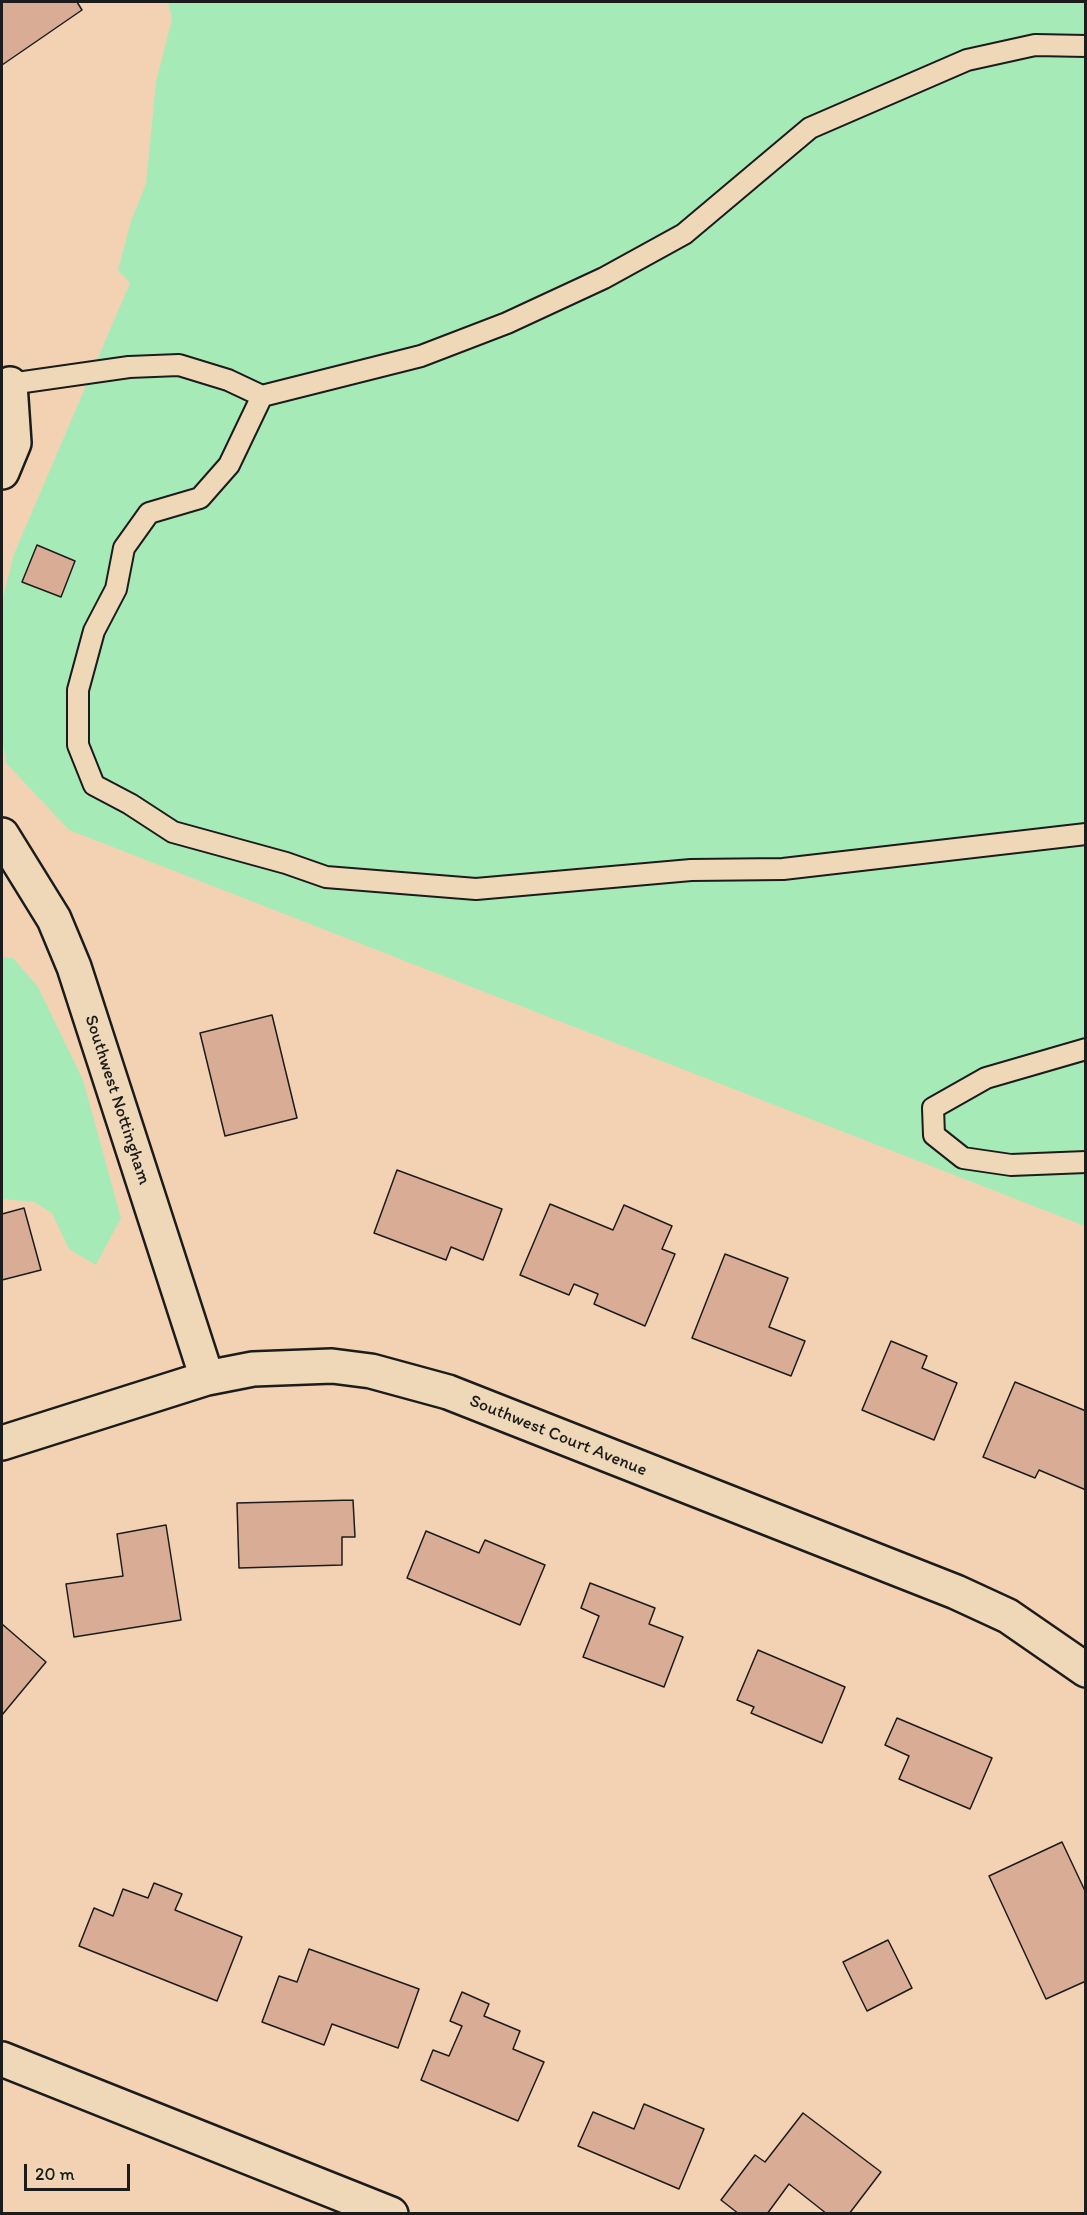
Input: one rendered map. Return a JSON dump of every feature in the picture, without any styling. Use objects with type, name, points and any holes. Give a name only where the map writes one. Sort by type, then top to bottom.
[{"type":"street","points":[[2,472],[14,443],[10,384]]},
{"type":"street","name":"Southwest Nottingham","points":[[2,835],[54,920],[74,967],[207,1378]]},
{"type":"street","name":"Southwest Court Avenue","points":[[2,1443],[207,1378],[253,1369],[332,1366],[371,1371],[448,1392],[956,1592],[1008,1616],[1086,1670]]},
{"type":"street","points":[[2,2059],[391,2214]]},
{"type":"lane","points":[[10,384],[129,367],[179,365],[228,380],[262,396],[421,356],[507,323],[604,278],[684,234],[810,128],[967,60],[1035,45],[1086,46]]},
{"type":"lane","points":[[262,396],[229,465],[200,498],[149,513],[124,548],[116,589],[94,631],[78,690],[78,745],[93,785],[130,804],[173,832],[286,863],[326,877],[476,889],[691,870],[783,869],[1086,834]]},
{"type":"lane","points":[[1086,1049],[986,1078],[933,1108],[934,1135],[963,1158],[1011,1165],[1086,1162]]},
{"type":"green space","points":[[168,2],[1085,2],[1085,1226],[69,830],[6,763],[2,737],[2,602],[14,554],[130,283],[118,270],[131,221],[146,184],[156,82],[172,19]]},
{"type":"green space","points":[[2,957],[13,958],[38,987],[83,1080],[121,1218],[96,1265],[69,1249],[52,1213],[34,1202],[2,1199]]},
{"type":"building","points":[[2,2],[77,2],[82,10],[2,65]]},
{"type":"building","points":[[37,545],[75,561],[61,597],[22,582]]},
{"type":"building","points":[[272,1015],[297,1118],[225,1136],[200,1033]]},
{"type":"building","points":[[397,1170],[502,1209],[483,1260],[451,1247],[446,1260],[374,1233]]},
{"type":"building","points":[[550,1204],[613,1230],[624,1205],[672,1226],[662,1249],[675,1254],[645,1326],[594,1304],[598,1294],[574,1284],[569,1295],[520,1275]]},
{"type":"building","points":[[24,1208],[41,1270],[2,1280],[2,1214]]},
{"type":"building","points":[[725,1254],[788,1278],[769,1327],[805,1341],[791,1376],[692,1338]]},
{"type":"building","points":[[891,1341],[927,1356],[922,1368],[957,1383],[934,1440],[862,1410]]},
{"type":"building","points":[[1015,1382],[1086,1411],[1086,1490],[1039,1470],[1035,1478],[983,1457]]},
{"type":"building","points":[[353,1500],[355,1537],[342,1537],[342,1565],[239,1568],[237,1503]]},
{"type":"building","points":[[166,1525],[181,1620],[74,1637],[66,1584],[123,1576],[117,1534]]},
{"type":"building","points":[[426,1531],[479,1553],[485,1540],[545,1565],[520,1625],[407,1578]]},
{"type":"building","points":[[590,1583],[655,1608],[649,1624],[683,1637],[664,1687],[583,1657],[599,1616],[581,1608]]},
{"type":"building","points":[[2,1624],[46,1662],[2,1715]]},
{"type":"building","points":[[758,1650],[845,1687],[822,1743],[751,1713],[754,1707],[737,1700]]},
{"type":"building","points":[[897,1718],[992,1758],[970,1809],[899,1779],[909,1756],[885,1745]]},
{"type":"building","points":[[1062,1842],[1086,1893],[1086,1981],[1046,1999],[989,1876]]},
{"type":"building","points":[[154,1883],[182,1894],[175,1910],[242,1937],[217,2001],[79,1946],[94,1908],[113,1916],[123,1889],[148,1898]]},
{"type":"building","points":[[888,1940],[912,1988],[867,2011],[843,1962]]},
{"type":"building","points":[[309,1949],[419,1989],[398,2048],[332,2024],[324,2045],[262,2022],[279,1976],[297,1982]]},
{"type":"building","points":[[462,1992],[489,2004],[484,2016],[520,2031],[513,2049],[544,2062],[518,2121],[421,2080],[433,2050],[449,2056],[462,2026],[450,2021]]},
{"type":"building","points":[[644,2104],[704,2129],[679,2189],[578,2146],[593,2112],[634,2129]]},
{"type":"building","points":[[803,2113],[881,2172],[849,2214],[827,2214],[789,2184],[767,2214],[739,2214],[721,2200],[755,2155],[765,2162]]}]
